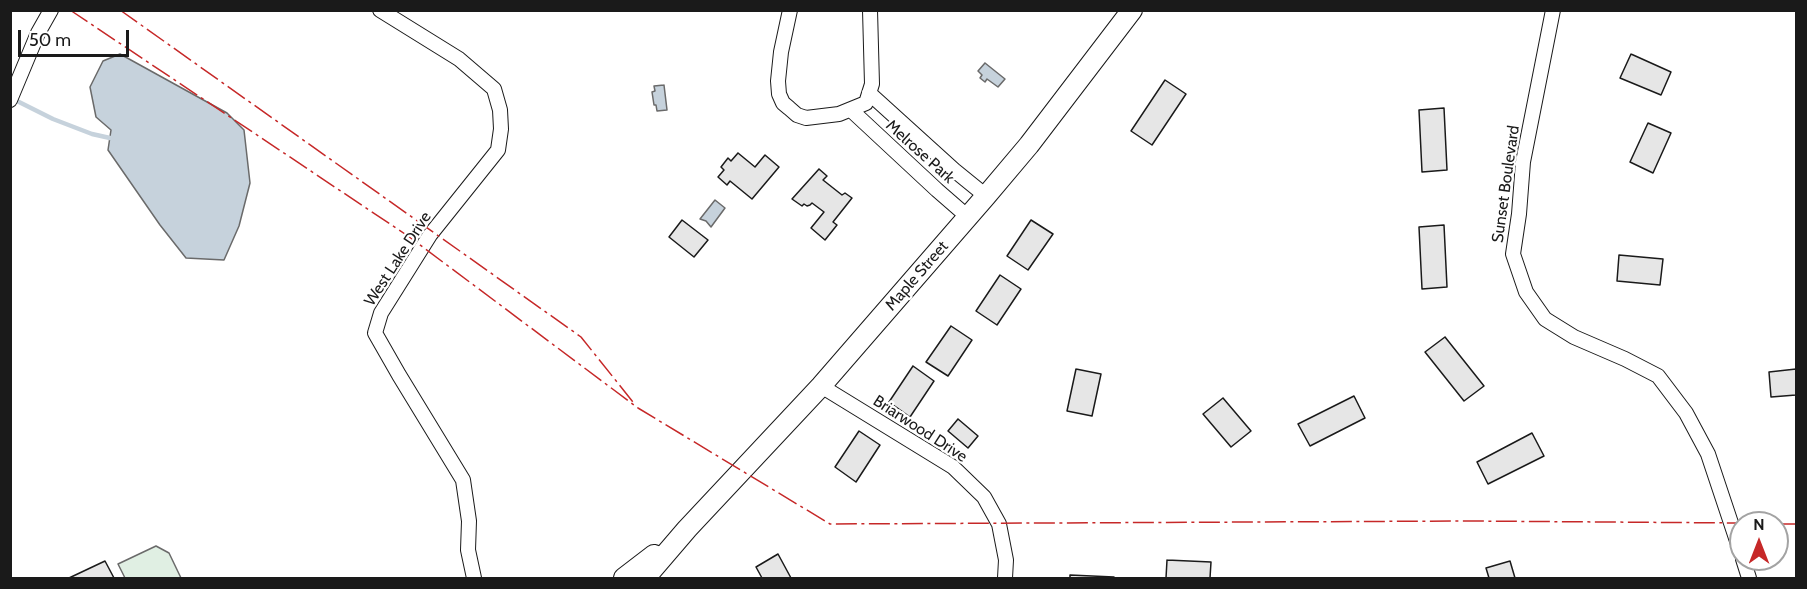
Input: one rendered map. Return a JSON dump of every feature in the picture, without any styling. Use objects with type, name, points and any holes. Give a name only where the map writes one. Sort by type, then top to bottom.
[{"type":"main road","name":"Maple Street","points":[[645,579],[687,529],[821,386],[986,196],[1029,145],[1132,10]]},
{"type":"main road","name":"Maple Street","points":[[624,579],[687,529]]},
{"type":"street","points":[[10,100],[38,33],[51,10]]},
{"type":"street","name":"West Lake Drive","points":[[380,10],[459,59],[494,89],[500,110],[501,129],[498,150],[430,235],[381,313],[375,333],[463,480],[469,520],[468,550],[474,579]]},
{"type":"street","points":[[790,10],[778,81],[779,94],[783,103],[797,116],[806,118],[839,114],[866,103],[872,84],[870,10]]},
{"type":"street","name":"Sunset Boulevard","points":[[1553,10],[1523,162],[1513,254],[1516,264],[1526,292],[1545,319],[1574,337],[1658,376],[1686,413],[1708,454],[1729,517]]},
{"type":"street","name":"Melrose Park","points":[[869,93],[986,196]]},
{"type":"street","name":"Melrose Park","points":[[851,110],[968,217]]},
{"type":"street","name":"Briarwood Drive","points":[[821,386],[953,467],[984,497],[999,524],[1006,560],[1005,579]]},
{"type":"green space","points":[[156,546],[169,553],[181,578],[125,578],[118,564]]},
{"type":"shaded area","points":[[120,54],[227,113],[244,130],[250,183],[239,226],[224,260],[186,258],[108,150],[111,130],[96,117],[90,87],[103,61]]},
{"type":"shaded area","points":[[985,63],[1005,79],[998,87],[987,79],[985,82],[980,78],[982,75],[978,71]]},
{"type":"shaded area","points":[[664,85],[667,110],[657,111],[652,92],[655,91],[654,86]]},
{"type":"shaded area","points":[[715,200],[725,208],[711,227],[706,221],[700,219]]},
{"type":"building","points":[[1631,54],[1671,72],[1661,95],[1620,78]]},
{"type":"building","points":[[1165,80],[1186,94],[1152,145],[1131,131]]},
{"type":"building","points":[[1444,108],[1447,170],[1422,172],[1419,110]]},
{"type":"building","points":[[1648,123],[1671,133],[1653,173],[1630,162]]},
{"type":"building","points":[[738,153],[755,167],[765,155],[779,167],[752,199],[730,181],[727,185],[718,177],[724,170],[721,167],[728,158],[731,161]]},
{"type":"building","points":[[819,169],[827,176],[823,180],[842,195],[845,193],[852,198],[833,222],[837,225],[825,240],[811,228],[824,212],[812,203],[802,206],[792,199]]},
{"type":"building","points":[[682,220],[708,240],[694,257],[669,237]]},
{"type":"building","points":[[1031,220],[1053,234],[1028,270],[1007,256]]},
{"type":"building","points":[[1444,225],[1447,287],[1422,289],[1419,227]]},
{"type":"building","points":[[1619,255],[1663,259],[1660,285],[1617,281]]},
{"type":"building","points":[[1000,275],[1021,289],[997,325],[976,311]]},
{"type":"building","points":[[951,326],[972,340],[948,376],[926,362]]},
{"type":"building","points":[[1445,337],[1484,386],[1464,401],[1425,352]]},
{"type":"building","points":[[913,366],[934,381],[910,417],[889,402]]},
{"type":"building","points":[[1076,369],[1101,374],[1092,416],[1067,411]]},
{"type":"building","points":[[1796,369],[1796,395],[1771,397],[1769,372]]},
{"type":"building","points":[[1354,396],[1365,418],[1310,446],[1298,424]]},
{"type":"building","points":[[1223,398],[1251,431],[1231,447],[1203,414]]},
{"type":"building","points":[[958,419],[978,436],[968,448],[948,431]]},
{"type":"building","points":[[859,431],[880,445],[856,482],[835,467]]},
{"type":"building","points":[[1532,433],[1544,456],[1488,484],[1477,462]]},
{"type":"building","points":[[778,554],[791,578],[762,578],[756,567]]},
{"type":"building","points":[[1167,560],[1211,562],[1210,578],[1166,578]]},
{"type":"building","points":[[105,561],[114,578],[69,578]]},
{"type":"building","points":[[1510,561],[1515,578],[1489,578],[1486,568]]},
{"type":"building","points":[[1070,575],[1114,577],[1114,578],[1070,578]]},
{"type":"waterway","points":[[13,99],[53,119],[92,134],[110,138]]},
{"type":"power","points":[[70,10],[408,236],[638,408],[830,524],[1469,521],[1729,523]]},
{"type":"power","points":[[120,10],[581,337],[633,402]]},
{"type":"power","points":[[1789,524],[1796,524]]}]
